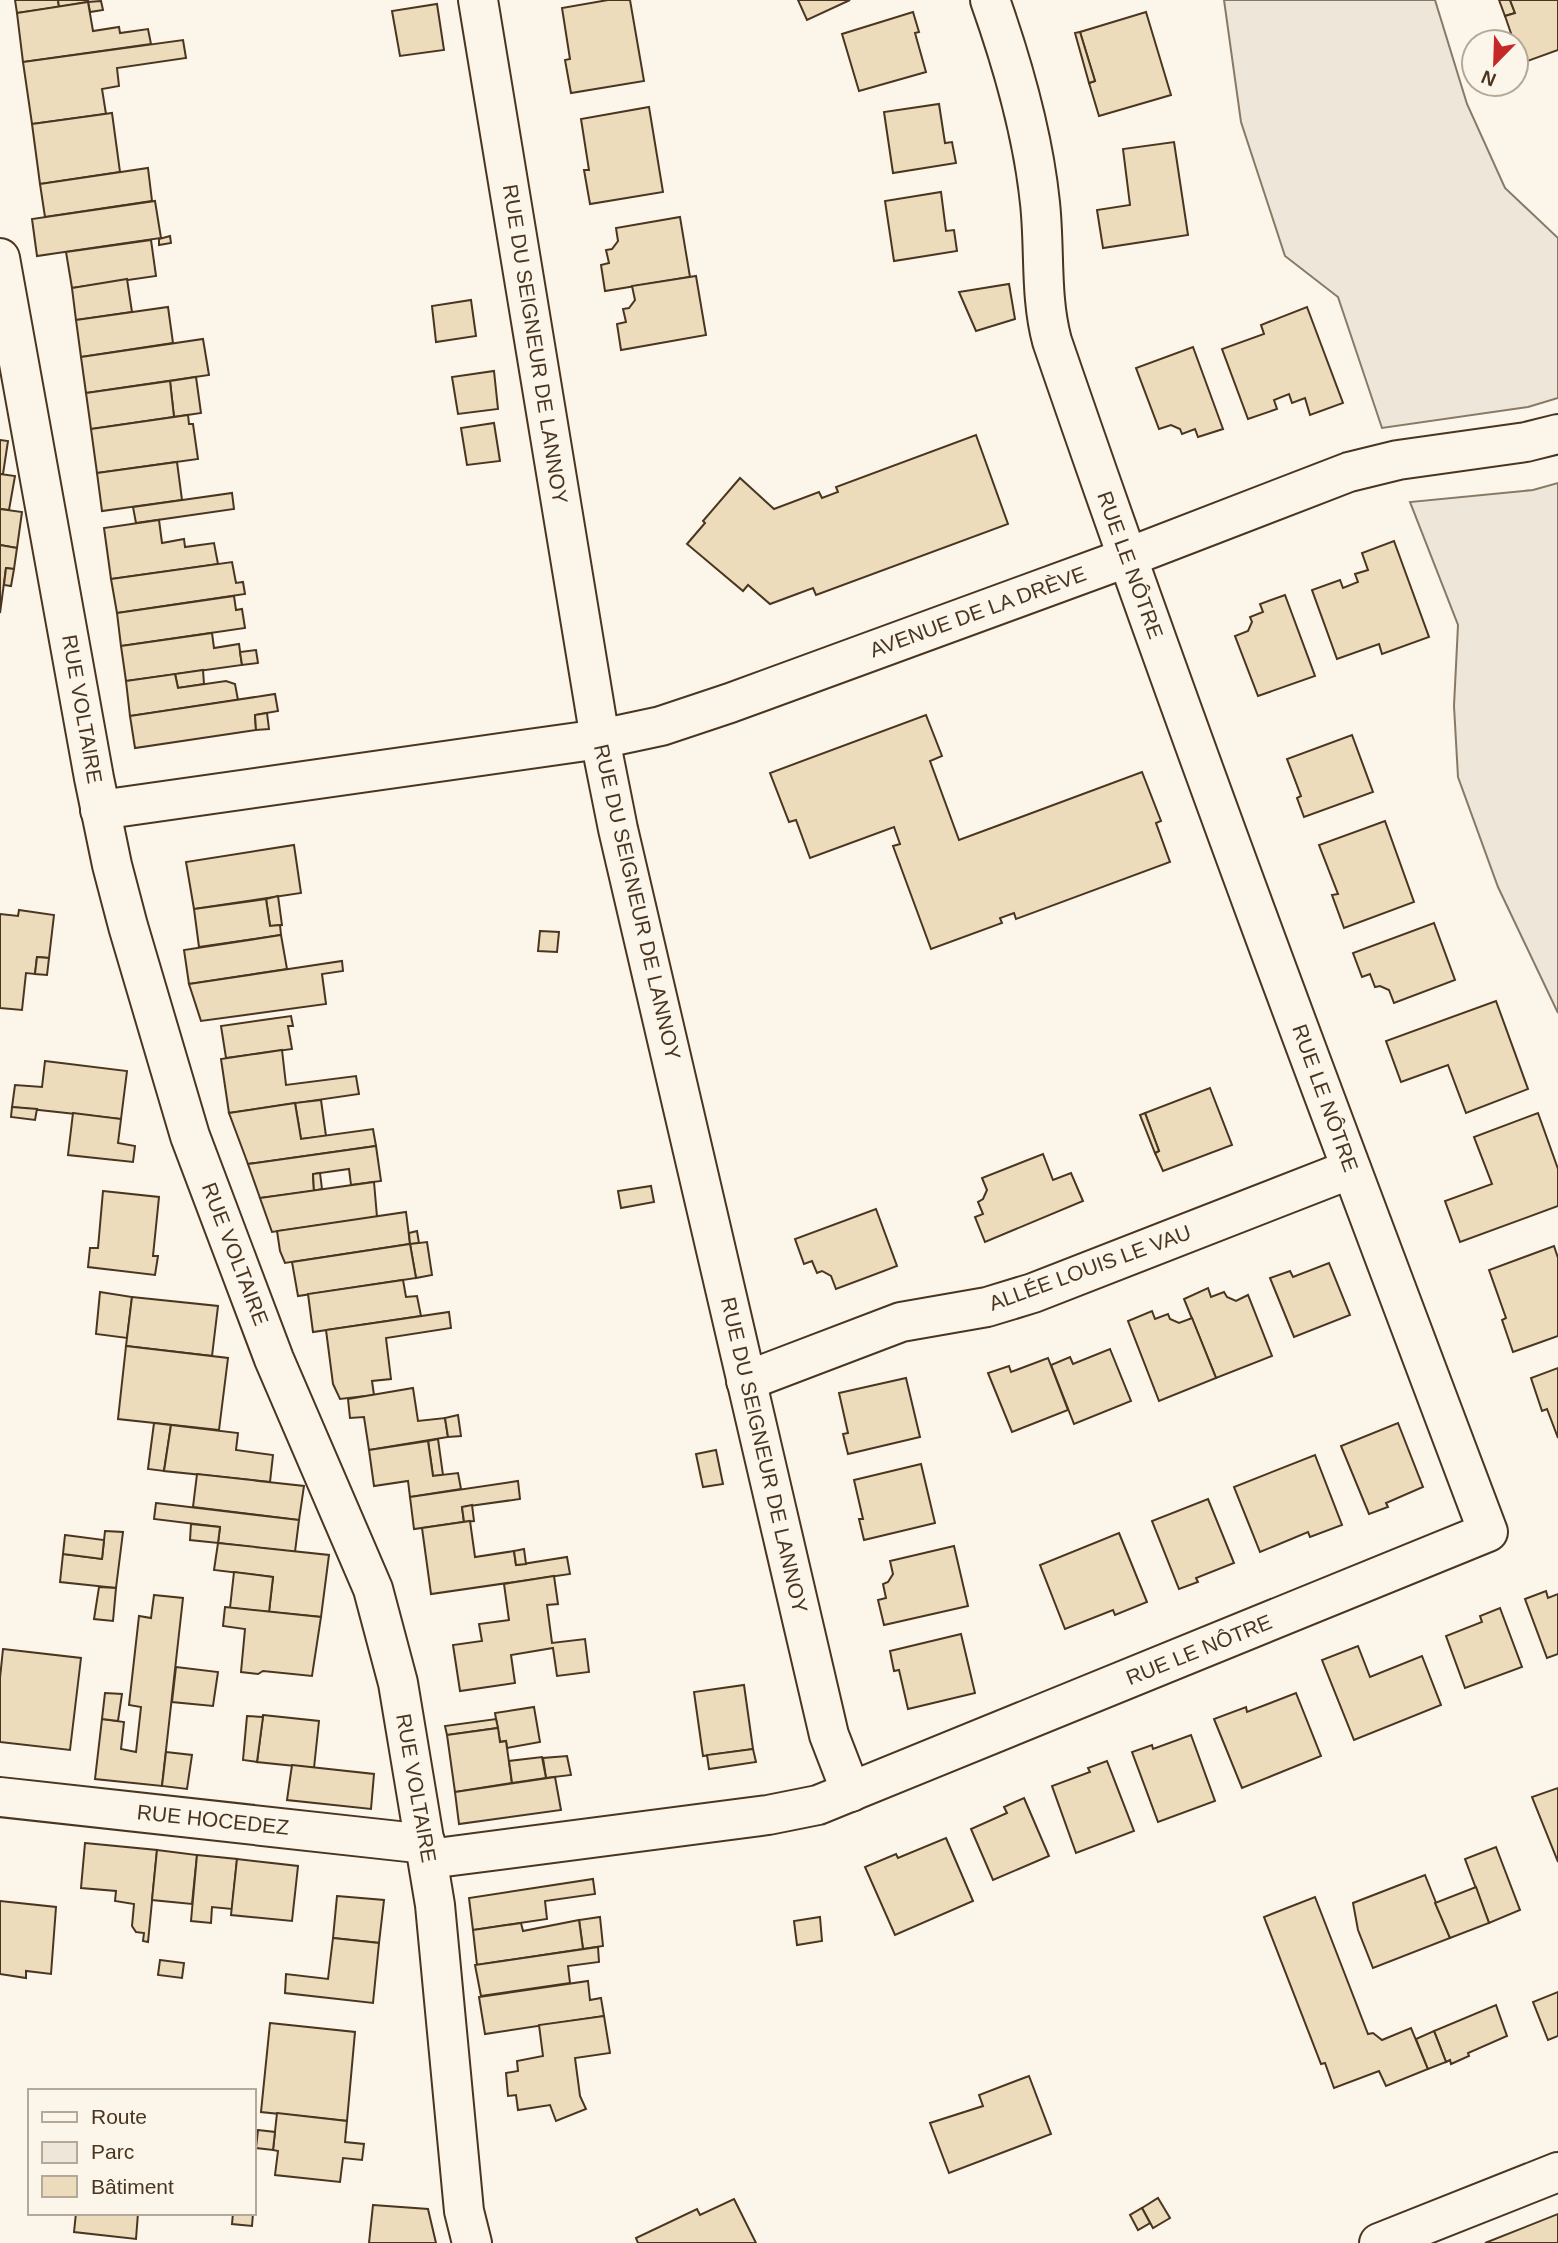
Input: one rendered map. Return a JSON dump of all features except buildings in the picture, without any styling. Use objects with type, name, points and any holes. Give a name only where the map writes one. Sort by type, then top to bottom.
[{"type":"street","name":"RUE DU SEIGNEUR DE LANNOY","points":[[478,0],[600,739],[618,829],[829,1735],[850,1792]]},
{"type":"street","name":"RUE LE NÔTRE","points":[[850,1792],[1488,1532],[1126,558],[1047,324],[1040,200],[1033,156],[1014,76],[990,0]]},
{"type":"street","name":"RUE VOLTAIRE","points":[[0,258],[100,810],[128,926],[190,1136],[274,1359],[373,1589],[398,1683],[428,1851],[464,2211],[472,2243]]},
{"type":"street","name":"AVENUE DE LA DRÈVE","points":[[100,810],[600,739],[661,726],[1126,558],[1349,472],[1398,460],[1526,442],[1558,433]]},
{"type":"street","name":"ALLÉE LOUIS LE VAU","points":[[746,1381],[901,1322],[987,1307],[1033,1293],[1351,1169]]},
{"type":"street","name":"RUE HOCEDEZ","points":[[0,1797],[428,1851],[768,1815],[818,1805],[850,1792]]},
{"type":"street","points":[[1379,2243],[1558,2172]]},
{"type":"green space","points":[[1224,0],[1435,0],[1460,81],[1460,98],[1465,98],[1505,188],[1558,238],[1558,398],[1528,407],[1382,428],[1338,297],[1285,256],[1241,122]]},
{"type":"green space","points":[[1558,483],[1558,1013],[1498,887],[1458,777],[1454,706],[1458,625],[1410,502],[1533,490]]}]
